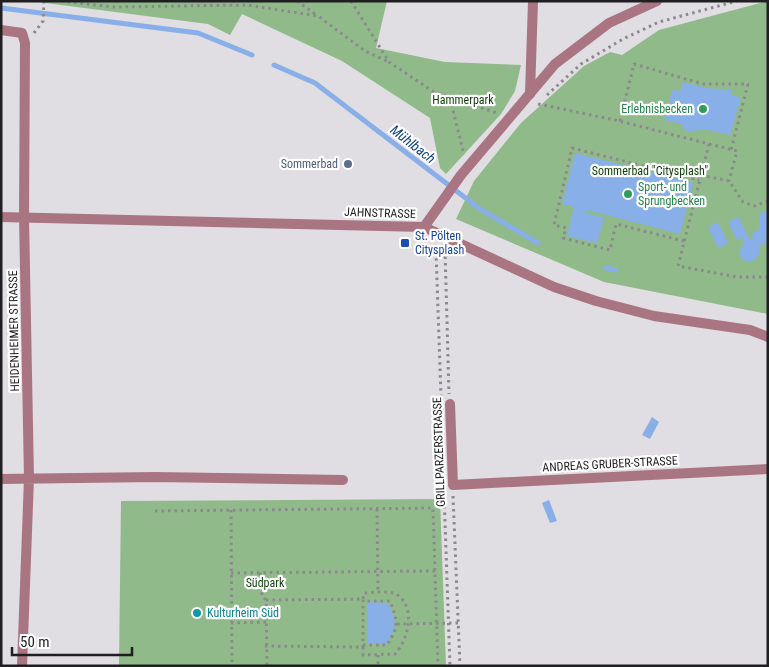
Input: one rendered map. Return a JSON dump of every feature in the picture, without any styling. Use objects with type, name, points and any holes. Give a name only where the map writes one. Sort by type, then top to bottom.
[{"type":"street","points":[[530,94],[533,1]]},
{"type":"street","points":[[424,227],[464,171],[555,64],[609,23],[658,1]]},
{"type":"street","name":"HEIDENHEIMER STRASSE","points":[[1,30],[22,33],[25,43],[24,217],[29,478],[22,666]]},
{"type":"street","name":"JAHNSTRASSE","points":[[1,217],[424,227],[554,287],[596,301],[654,316],[750,330],[768,337]]},
{"type":"street","name":"GRILLPARZERSTRASSE","points":[[450,404],[453,485]]},
{"type":"street","name":"ANDREAS GRUBER-STRASSE","points":[[453,485],[768,469]]},
{"type":"street","points":[[1,478],[155,477],[343,480]]},
{"type":"path","points":[[60,1],[114,7],[247,4],[318,16]]},
{"type":"path","points":[[298,1],[365,51],[389,62],[434,92],[501,114],[526,115],[581,64],[624,39],[659,22],[738,1]]},
{"type":"path","points":[[351,1],[389,62]]},
{"type":"path","points":[[43,20],[44,2]]},
{"type":"path","points":[[620,121],[634,64],[703,84],[748,84],[731,150]]},
{"type":"path","points":[[450,98],[464,171]]},
{"type":"path","points":[[538,104],[620,121],[737,151],[729,181]]},
{"type":"path","points":[[708,144],[678,266],[736,277],[768,277]]},
{"type":"path","points":[[684,241],[616,224],[610,250],[563,238],[566,228],[554,225],[572,148],[699,180]]},
{"type":"path","points":[[701,174],[729,181],[743,202],[754,206],[768,201]]},
{"type":"path","name":"GRILLPARZERSTRASSE","points":[[445,238],[450,404]]},
{"type":"path","name":"GRILLPARZERSTRASSE","points":[[453,485],[460,666]]},
{"type":"path","points":[[155,511],[433,508],[438,666]]},
{"type":"path","points":[[377,509],[378,592]]},
{"type":"path","points":[[231,510],[232,666]]},
{"type":"path","points":[[231,573],[435,571]]},
{"type":"path","points":[[260,573],[262,596],[266,600],[266,666]]},
{"type":"path","points":[[378,592],[390,592],[402,600],[407,611],[409,624],[407,635],[398,651],[394,654],[363,655],[363,600],[364,593],[378,592]]},
{"type":"path","points":[[266,600],[390,601],[397,624],[396,630],[387,645],[266,646]]},
{"type":"path","points":[[231,623],[266,622]]},
{"type":"path","points":[[397,624],[458,623]]},
{"type":"path","points":[[378,655],[378,666]]},
{"type":"green space","name":"Hammerpark","points":[[30,1],[387,1],[376,48],[445,62],[521,65],[515,91],[501,114],[446,174],[440,168],[430,118],[342,61],[242,14],[230,35],[208,24]]},
{"type":"green space","name":"Sommerbad \"Citysplash\"","points":[[768,1],[768,314],[604,282],[456,219],[474,181],[521,123],[584,66],[610,52],[622,55],[659,30]]},
{"type":"green space","name":"Südpark","points":[[440,499],[446,666],[119,666],[121,501]]},
{"type":"water","name":"Erlebnisbecken","points":[[683,82],[707,88],[732,90],[732,95],[741,98],[730,135],[703,129],[689,132],[681,124],[665,120],[672,90],[680,91]]},
{"type":"water","name":"Sport- und Sprungbecken","points":[[575,153],[693,183],[680,234],[587,210],[586,213],[604,218],[597,243],[567,236],[574,207],[562,204]]},
{"type":"water","points":[[768,209],[768,242],[759,246],[760,254],[755,260],[747,262],[741,258],[739,251],[744,243],[742,237],[737,240],[729,224],[731,219],[739,218],[750,240],[753,238],[752,233],[759,229],[760,214]]},
{"type":"water","points":[[718,222],[728,243],[718,248],[708,227]]},
{"type":"water","points":[[652,417],[659,422],[650,439],[642,435]]},
{"type":"water","points":[[549,500],[557,521],[550,523],[542,503]]},
{"type":"water","points":[[367,602],[388,603],[395,624],[387,644],[367,644]]},
{"type":"waterway","name":"Mühlbach","points":[[1,8],[198,33],[252,55]]},
{"type":"waterway","name":"Mühlbach","points":[[274,65],[315,83],[480,209],[538,243]]},
{"type":"waterway","name":"Mühlbach","points":[[606,268],[616,270]]},
{"type":"place","name":"Erlebnisbecken","points":[[703,109]]},
{"type":"place","name":"Sommerbad","points":[[348,164]]},
{"type":"place","name":"Sport- und Sprungbecken","points":[[628,194]]},
{"type":"place","name":"St. Pölten Citysplash","points":[[405,243]]},
{"type":"place","name":"Kulturheim Süd","points":[[197,613]]}]
